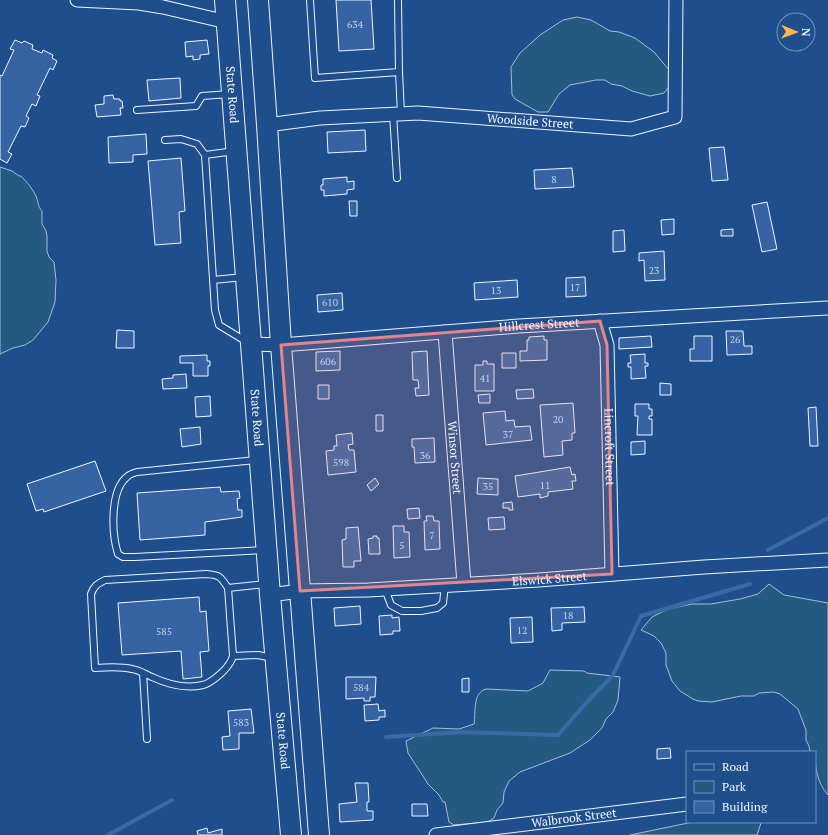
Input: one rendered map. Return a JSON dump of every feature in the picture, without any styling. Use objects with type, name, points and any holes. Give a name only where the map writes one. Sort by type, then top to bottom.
[{"type":"main road","name":"State Road","points":[[225,0],[270,589],[291,835]]},
{"type":"main road","points":[[258,0],[280,345],[319,835]]},
{"type":"street","points":[[77,0],[138,3],[163,7],[226,22]]},
{"type":"street","points":[[138,3],[154,0]]},
{"type":"street","name":"Woodside Street","points":[[267,125],[320,118],[426,114],[631,128],[675,117],[676,0]]},
{"type":"street","name":"Hillcrest Street","points":[[251,344],[280,345],[600,321],[828,308]]},
{"type":"street","name":"Lincroft Street","points":[[600,321],[607,345],[612,574]]},
{"type":"street","name":"Winsor Street","points":[[445,332],[464,584]]},
{"type":"street","name":"Elswick Street","points":[[270,589],[300,592],[385,589],[828,560]]},
{"type":"street","name":"Walbrook Street","points":[[436,835],[686,804]]},
{"type":"lane","points":[[310,0],[315,78],[399,72]]},
{"type":"lane","points":[[397,178],[397,114],[399,72],[398,0]]},
{"type":"lane","points":[[137,110],[196,106],[202,96],[232,94]]},
{"type":"lane","points":[[165,140],[181,139],[197,144],[205,155],[215,310],[219,325],[251,344]]},
{"type":"lane","points":[[205,155],[236,151]]},
{"type":"lane","points":[[213,280],[246,277]]},
{"type":"lane","points":[[260,459],[137,472],[129,475],[119,487],[115,500],[114,544],[118,554],[123,557],[267,550]]},
{"type":"lane","points":[[206,574],[217,575],[223,580],[228,588],[233,656],[229,665],[221,673],[204,685],[175,685],[132,669],[117,667],[95,668],[91,594],[93,587],[105,580],[206,574]]},
{"type":"lane","points":[[385,589],[391,605],[402,611],[421,611],[437,608],[443,603],[445,585]]},
{"type":"lane","points":[[228,588],[270,589]]},
{"type":"lane","points":[[233,656],[258,655],[276,658]]},
{"type":"lane","points":[[143,673],[147,739]]},
{"type":"highlighted area","points":[[600,321],[607,345],[612,574],[300,591],[281,345]]},
{"type":"green space","points":[[577,17],[591,20],[610,31],[619,32],[635,38],[654,52],[669,70],[670,84],[664,93],[650,96],[632,91],[622,86],[611,84],[605,80],[596,80],[570,85],[559,94],[548,112],[538,112],[515,99],[512,95],[511,67],[520,53],[540,35],[563,20]]},
{"type":"green space","points":[[0,167],[21,176],[36,196],[42,211],[42,224],[47,236],[47,251],[49,257],[54,262],[56,280],[55,302],[48,322],[33,340],[25,345],[13,348],[0,354]]},
{"type":"green space","points":[[769,584],[784,595],[828,603],[828,795],[819,780],[816,769],[816,751],[810,751],[806,740],[806,730],[798,709],[780,694],[774,692],[759,693],[754,696],[741,696],[712,702],[693,699],[680,691],[672,681],[666,665],[666,653],[661,643],[654,636],[641,630],[652,617],[668,609],[692,604],[711,604],[758,594]]},
{"type":"green space","points":[[550,670],[584,671],[587,673],[620,677],[618,700],[613,712],[606,719],[602,728],[590,740],[570,753],[520,772],[509,781],[504,792],[503,803],[497,810],[494,818],[488,822],[454,825],[449,822],[445,802],[443,802],[439,795],[428,784],[408,753],[406,741],[433,728],[459,729],[474,724],[477,699],[478,695],[482,691],[486,689],[528,691],[543,683]]},
{"type":"green space","points":[[688,823],[761,823],[757,835],[630,835]]},
{"type":"building","points":[[336,0],[371,0],[374,49],[339,51]]},
{"type":"building","points":[[15,40],[22,43],[24,41],[33,45],[32,49],[42,53],[43,50],[53,55],[52,58],[57,61],[53,70],[50,68],[37,95],[40,96],[36,106],[32,104],[26,116],[29,118],[25,127],[21,126],[8,152],[12,154],[7,163],[0,159],[0,75],[2,76],[14,50],[10,49]]},
{"type":"building","points":[[207,40],[209,54],[200,55],[200,59],[193,60],[193,56],[186,57],[185,42]]},
{"type":"building","points":[[180,78],[181,98],[149,101],[147,80]]},
{"type":"building","points":[[113,95],[114,99],[120,99],[120,101],[122,101],[123,108],[120,108],[121,115],[97,117],[95,105],[104,104],[104,96]]},
{"type":"building","points":[[365,130],[366,151],[328,153],[327,132]]},
{"type":"building","points":[[146,134],[147,154],[133,155],[133,162],[109,163],[108,137]]},
{"type":"building","points":[[724,147],[728,180],[712,181],[709,148]]},
{"type":"building","points":[[181,158],[185,211],[179,212],[181,243],[155,245],[148,161]]},
{"type":"building","points":[[572,168],[574,187],[535,189],[534,170]]},
{"type":"building","points":[[347,177],[347,182],[354,181],[354,189],[347,190],[347,194],[324,196],[324,190],[321,190],[323,179]]},
{"type":"building","points":[[349,201],[357,201],[357,216],[350,216]]},
{"type":"building","points":[[767,202],[777,249],[762,252],[752,205]]},
{"type":"building","points":[[674,219],[674,234],[662,235],[661,220]]},
{"type":"building","points":[[733,229],[733,236],[721,236],[721,230]]},
{"type":"building","points":[[624,230],[625,251],[613,252],[613,231]]},
{"type":"building","points":[[664,251],[665,280],[645,281],[644,260],[639,261],[639,253]]},
{"type":"building","points":[[585,277],[586,296],[566,297],[566,278]]},
{"type":"building","points":[[517,280],[518,297],[475,300],[474,283]]},
{"type":"building","points":[[342,293],[343,310],[318,312],[317,295]]},
{"type":"building","points":[[117,330],[134,331],[134,348],[116,348]]},
{"type":"building","points":[[726,331],[743,331],[744,346],[752,346],[752,354],[727,355]]},
{"type":"building","points":[[544,336],[544,340],[547,340],[547,360],[520,361],[520,351],[527,351],[527,340],[529,340],[529,337]]},
{"type":"building","points":[[651,336],[652,347],[619,349],[619,338]]},
{"type":"building","points":[[694,336],[712,336],[712,361],[690,361],[690,349],[694,349]]},
{"type":"building","points":[[340,351],[340,370],[316,371],[316,352]]},
{"type":"building","points":[[427,351],[429,395],[416,396],[415,388],[419,388],[418,380],[413,380],[412,352]]},
{"type":"building","points":[[502,353],[516,353],[516,368],[502,368]]},
{"type":"building","points":[[645,354],[645,363],[648,363],[648,366],[645,366],[646,378],[631,379],[631,367],[628,367],[628,363],[631,363],[630,355]]},
{"type":"building","points":[[207,355],[207,361],[210,361],[210,366],[208,366],[208,376],[193,376],[193,363],[180,363],[180,356]]},
{"type":"building","points":[[483,361],[487,361],[487,364],[494,364],[494,391],[475,391],[475,365],[483,365]]},
{"type":"building","points":[[186,374],[187,388],[163,389],[162,379],[173,378],[173,375]]},
{"type":"building","points":[[660,383],[671,384],[671,395],[660,395]]},
{"type":"building","points":[[318,385],[329,385],[329,399],[318,399]]},
{"type":"building","points":[[533,389],[534,398],[517,399],[516,390]]},
{"type":"building","points":[[490,394],[490,403],[479,403],[478,395]]},
{"type":"building","points":[[210,396],[211,416],[196,417],[195,397]]},
{"type":"building","points":[[573,403],[575,433],[572,433],[572,440],[562,441],[563,455],[544,457],[540,405]]},
{"type":"building","points":[[635,404],[649,404],[649,409],[652,409],[652,416],[649,416],[649,419],[652,419],[652,435],[637,435],[638,416],[635,416]]},
{"type":"building","points":[[816,407],[818,446],[810,446],[808,408]]},
{"type":"building","points":[[505,411],[506,421],[514,420],[515,427],[530,426],[532,440],[486,445],[483,413]]},
{"type":"building","points":[[376,415],[383,415],[383,431],[376,431]]},
{"type":"building","points":[[200,427],[201,444],[182,447],[180,429]]},
{"type":"building","points":[[352,433],[353,444],[348,445],[349,450],[354,450],[356,472],[328,475],[326,451],[334,450],[334,446],[337,446],[336,435]]},
{"type":"building","points":[[434,438],[435,462],[415,463],[412,439]]},
{"type":"building","points":[[645,441],[645,454],[631,455],[631,442]]},
{"type":"building","points":[[95,461],[106,491],[44,512],[43,509],[36,511],[27,484]]},
{"type":"building","points":[[570,467],[572,475],[575,474],[576,481],[572,481],[573,489],[548,492],[548,496],[540,498],[540,494],[518,497],[515,476]]},
{"type":"building","points":[[375,478],[379,484],[371,491],[367,485]]},
{"type":"building","points":[[478,478],[498,479],[498,495],[477,494]]},
{"type":"building","points":[[220,487],[221,492],[239,491],[240,498],[237,499],[238,510],[242,510],[242,517],[205,522],[205,535],[140,540],[137,493]]},
{"type":"building","points":[[512,502],[513,510],[503,508],[503,503]]},
{"type":"building","points":[[419,508],[420,518],[408,519],[407,509]]},
{"type":"building","points":[[426,516],[433,516],[434,521],[439,521],[440,549],[425,550],[424,521],[427,521]]},
{"type":"building","points":[[504,517],[505,529],[489,530],[488,518]]},
{"type":"building","points":[[393,526],[404,526],[404,532],[409,532],[410,557],[394,558]]},
{"type":"building","points":[[358,527],[361,561],[354,561],[354,567],[343,567],[342,540],[346,539],[346,528]]},
{"type":"building","points":[[373,536],[377,536],[377,538],[379,538],[380,554],[369,554],[368,539],[373,538]]},
{"type":"building","points":[[199,597],[200,612],[206,611],[209,651],[200,652],[202,677],[183,679],[181,651],[122,655],[118,603]]},
{"type":"building","points":[[360,606],[361,624],[335,626],[334,608]]},
{"type":"building","points":[[584,607],[585,622],[562,623],[562,630],[552,631],[551,608]]},
{"type":"building","points":[[392,615],[392,618],[399,617],[400,631],[393,631],[393,634],[380,635],[379,616]]},
{"type":"building","points":[[532,617],[533,642],[511,643],[510,618]]},
{"type":"building","points":[[346,677],[376,677],[375,697],[370,697],[370,701],[364,701],[364,698],[346,699]]},
{"type":"building","points":[[469,678],[469,692],[462,692],[462,679]]},
{"type":"building","points":[[378,704],[379,711],[385,710],[385,717],[379,717],[379,720],[365,721],[364,705]]},
{"type":"building","points":[[251,709],[254,733],[239,733],[239,749],[223,750],[222,737],[230,736],[228,711]]},
{"type":"building","points":[[670,748],[671,758],[657,759],[657,749]]},
{"type":"building","points":[[355,783],[368,783],[369,802],[367,802],[367,811],[373,811],[373,820],[340,822],[339,804],[357,802]]},
{"type":"building","points":[[412,804],[427,804],[428,816],[412,816]]},
{"type":"building","points":[[207,828],[208,833],[222,829],[222,835],[198,835],[197,831]]},
{"type":"waterway","points":[[768,550],[828,518]]},
{"type":"waterway","points":[[386,737],[462,732],[558,735],[613,675],[641,616],[750,584]]},
{"type":"waterway","points":[[108,835],[172,800]]}]
